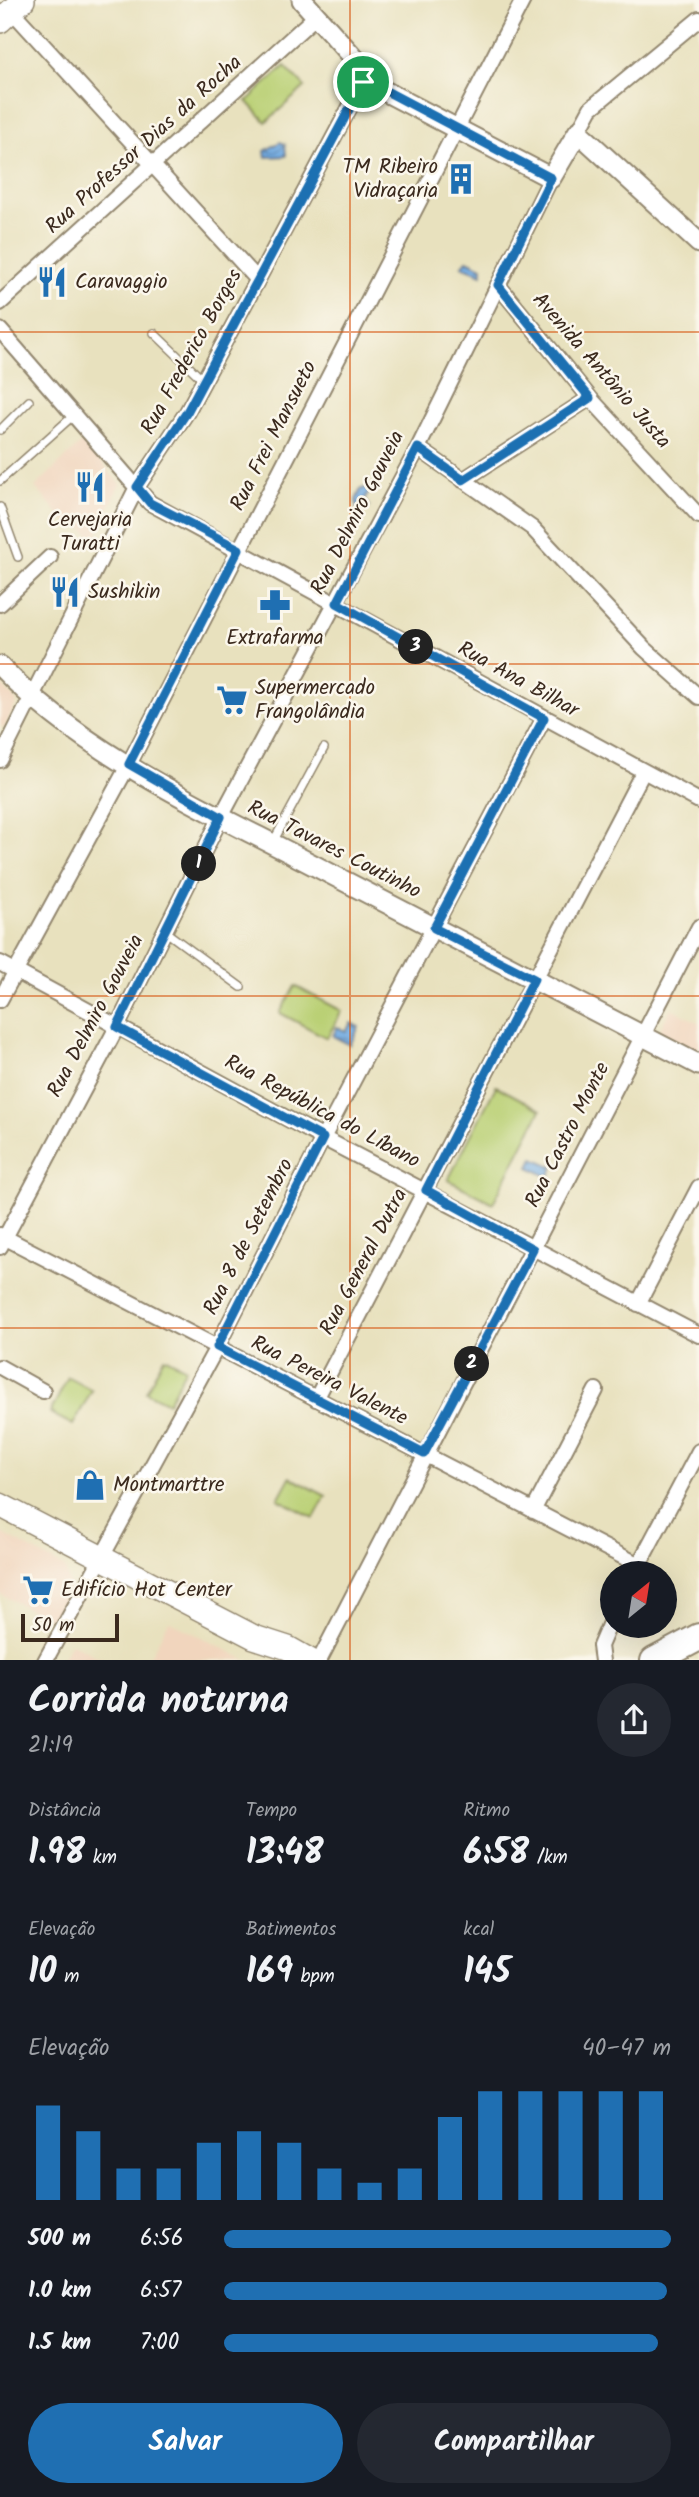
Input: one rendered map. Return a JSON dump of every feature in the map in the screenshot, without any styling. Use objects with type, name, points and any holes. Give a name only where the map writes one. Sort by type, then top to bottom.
[{"type":"highway","points":[[656,1660],[699,1637]]},
{"type":"main road","points":[[0,1505],[254,1637],[288,1648],[309,1660]]},
{"type":"main road","points":[[254,1637],[281,1660]]},
{"type":"street","points":[[302,0],[315,8],[371,83],[551,178]]},
{"type":"street","name":"Rua Frei Mansueto","points":[[0,1000],[129,764],[523,0]]},
{"type":"street","points":[[7,7],[257,279]]},
{"type":"street","name":"Rua Professor Dias da Rocha","points":[[0,303],[153,166],[315,8]]},
{"type":"street","points":[[699,19],[591,108],[578,132],[699,243]]},
{"type":"street","name":"Rua Frederico Borges","points":[[0,760],[137,487],[187,412],[366,78]]},
{"type":"street","name":"Rua Delmiro Gouveia","points":[[2,1240],[117,1027],[221,817],[418,448],[551,178],[578,132]]},
{"type":"street","name":"Avenida Antônio Justa","points":[[498,285],[590,398],[699,516]]},
{"type":"street","name":"Rua Ana Bilhar","points":[[0,330],[150,503],[699,801]]},
{"type":"street","points":[[463,480],[590,398]]},
{"type":"street","points":[[418,448],[544,539],[645,648],[699,697]]},
{"type":"street","points":[[0,604],[50,557]]},
{"type":"street","name":"Rua Tavares Coutinho","points":[[0,666],[32,700],[65,726],[221,817],[699,1065]]},
{"type":"street","name":"Rua 8 de Setembro","points":[[47,1660],[100,1557],[110,1546],[217,1347],[323,1138],[544,718]]},
{"type":"street","name":"Rua General Dutra","points":[[316,1399],[643,772]]},
{"type":"street","name":"Rua Castro Monte","points":[[320,1660],[699,927]]},
{"type":"street","name":"Rua República do Líbano","points":[[0,963],[323,1138],[699,1335]]},
{"type":"street","points":[[638,1304],[699,1188]]},
{"type":"street","name":"Rua Pereira Valente","points":[[2,1240],[424,1454],[622,1561]]},
{"type":"street","points":[[0,1367],[43,1391]]},
{"type":"street","points":[[533,1511],[596,1390]]},
{"type":"street","points":[[640,1561],[699,1451]]},
{"type":"street","points":[[602,1660],[600,1646],[603,1638]]},
{"type":"lane","points":[[154,333],[204,381]]},
{"type":"lane","points":[[0,430],[29,401]]},
{"type":"lane","points":[[0,481],[75,414]]},
{"type":"lane","points":[[0,507],[19,557]]},
{"type":"lane","points":[[272,844],[324,748]]},
{"type":"lane","points":[[166,932],[203,956],[241,987]]},
{"type":"shaded area","points":[[83,441],[120,484],[92,544],[85,540],[89,534],[76,522],[70,527],[35,487]]},
{"type":"shaded area","points":[[0,683],[17,702],[4,728],[0,725]]},
{"type":"shaded area","points":[[671,1008],[699,1023],[699,1054],[658,1033]]},
{"type":"shaded area","name":"Edifício Hot Center","points":[[0,1532],[65,1568],[70,1588],[52,1621],[0,1594]]},
{"type":"shaded area","points":[[169,1621],[203,1638],[246,1660],[148,1660]]},
{"type":"shaded area","points":[[71,1643],[94,1655],[105,1660],[62,1660]]},
{"type":"green space","points":[[285,66],[305,87],[266,122],[247,101]]},
{"type":"green space","points":[[295,986],[342,1011],[327,1038],[280,1013]]},
{"type":"green space","points":[[496,1086],[541,1110],[493,1203],[448,1180]]},
{"type":"green space","points":[[164,1357],[186,1368],[168,1403],[146,1392]]},
{"type":"green space","points":[[68,1377],[92,1390],[73,1425],[50,1413]]},
{"type":"green space","points":[[290,1477],[326,1496],[314,1518],[278,1499]]},
{"type":"water","points":[[280,142],[285,144],[286,156],[266,157],[265,151]]},
{"type":"water","points":[[467,260],[482,267],[482,274],[462,266]]},
{"type":"water","points":[[366,488],[369,492],[365,499],[369,507],[357,512],[356,500],[361,489]]},
{"type":"water","points":[[351,1023],[359,1027],[350,1045],[333,1036],[337,1027],[346,1031]]},
{"type":"water","points":[[534,1158],[554,1167],[549,1177],[529,1167]]},
{"type":"place","name":"TM Ribeiro Vidraçaria","points":[[461,179]]},
{"type":"place","name":"Caravaggio","points":[[52,282]]},
{"type":"place","name":"Cervejaria Turatti","points":[[90,487]]},
{"type":"place","name":"Sushikin","points":[[65,592]]},
{"type":"place","name":"Extrafarma","points":[[275,605]]},
{"type":"place","name":"Supermercado Frangolândia","points":[[232,700]]},
{"type":"place","name":"Montmarttre","points":[[90,1485]]},
{"type":"place","name":"Edifício Hot Center","points":[[38,1590]]},
{"type":"route","points":[[366,78],[551,178],[498,285],[590,398],[463,480],[418,448],[337,603],[544,718],[434,928],[534,979],[426,1190],[533,1249],[424,1454],[217,1347],[323,1138],[117,1027],[221,817],[129,764],[239,549],[150,503],[137,487],[187,412],[363,82],[366,78]]}]
